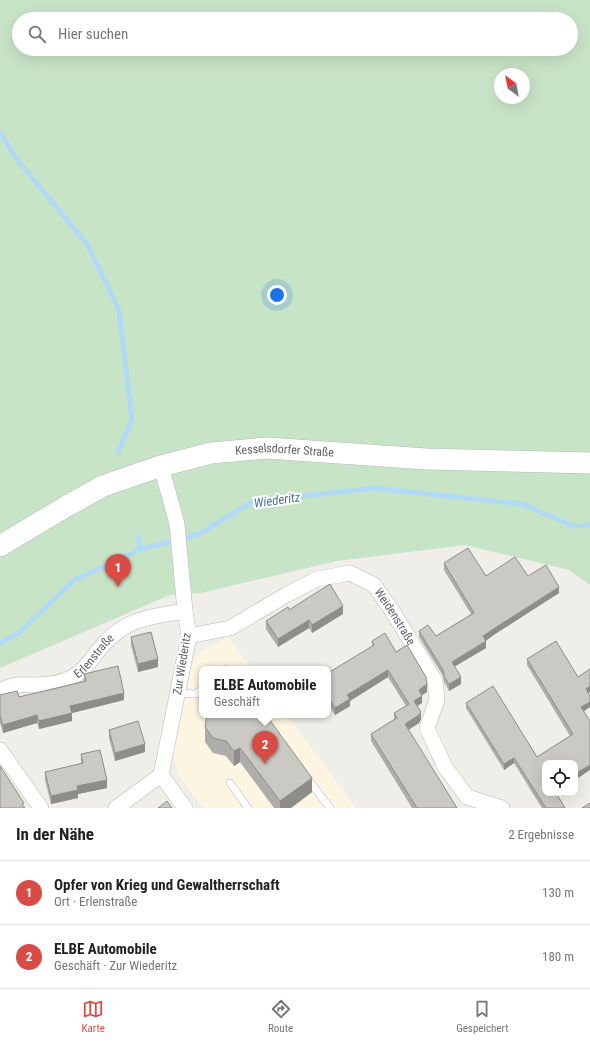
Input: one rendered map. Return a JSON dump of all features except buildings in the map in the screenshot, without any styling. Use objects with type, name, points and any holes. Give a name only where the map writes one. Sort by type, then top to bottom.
[{"type":"main road","name":"Kesselsdorfer Straße","points":[[0,546],[103,486],[161,466],[211,454],[267,448],[426,459],[590,463]]},
{"type":"street","name":"Zur Wiederitz","points":[[161,466],[177,524],[185,611],[189,636],[161,776]]},
{"type":"street","name":"Weidenstraße","points":[[189,636],[230,628],[286,595],[317,579],[350,573],[374,585],[391,608],[435,681],[437,700],[427,728],[445,767],[467,797],[502,808]]},
{"type":"street","name":"Erlenstraße","points":[[0,691],[17,684],[36,685],[54,683],[71,678],[85,668],[116,631],[143,618],[185,611]]},
{"type":"street","points":[[0,750],[41,808]]},
{"type":"street","points":[[116,808],[161,776],[185,808]]},
{"type":"lane","points":[[177,693],[196,694],[199,691]]},
{"type":"lane","points":[[302,771],[330,808]]},
{"type":"lane","points":[[230,783],[248,808]]},
{"type":"shaded area","points":[[229,637],[250,666],[199,666],[199,718],[289,718],[356,808],[203,808],[184,783],[178,772],[174,760],[174,747],[194,658],[203,649]]},
{"type":"green space","points":[[0,0],[590,0],[590,585],[569,570],[465,545],[337,561],[201,593],[170,595],[0,668]]},
{"type":"waterway","points":[[0,132],[15,157],[87,244],[119,310],[132,420],[118,452]]},
{"type":"waterway","name":"Wiederitz","points":[[0,643],[19,633],[74,580],[141,549],[199,534],[252,502],[373,488],[522,504],[573,526],[590,525]]},
{"type":"waterway","points":[[138,537],[141,549]]},
{"type":"place","name":"Opfer von Krieg und Gewaltherrschaft","points":[[118,587]]},
{"type":"place","name":"ELBE Automobile","points":[[265,764]]}]
